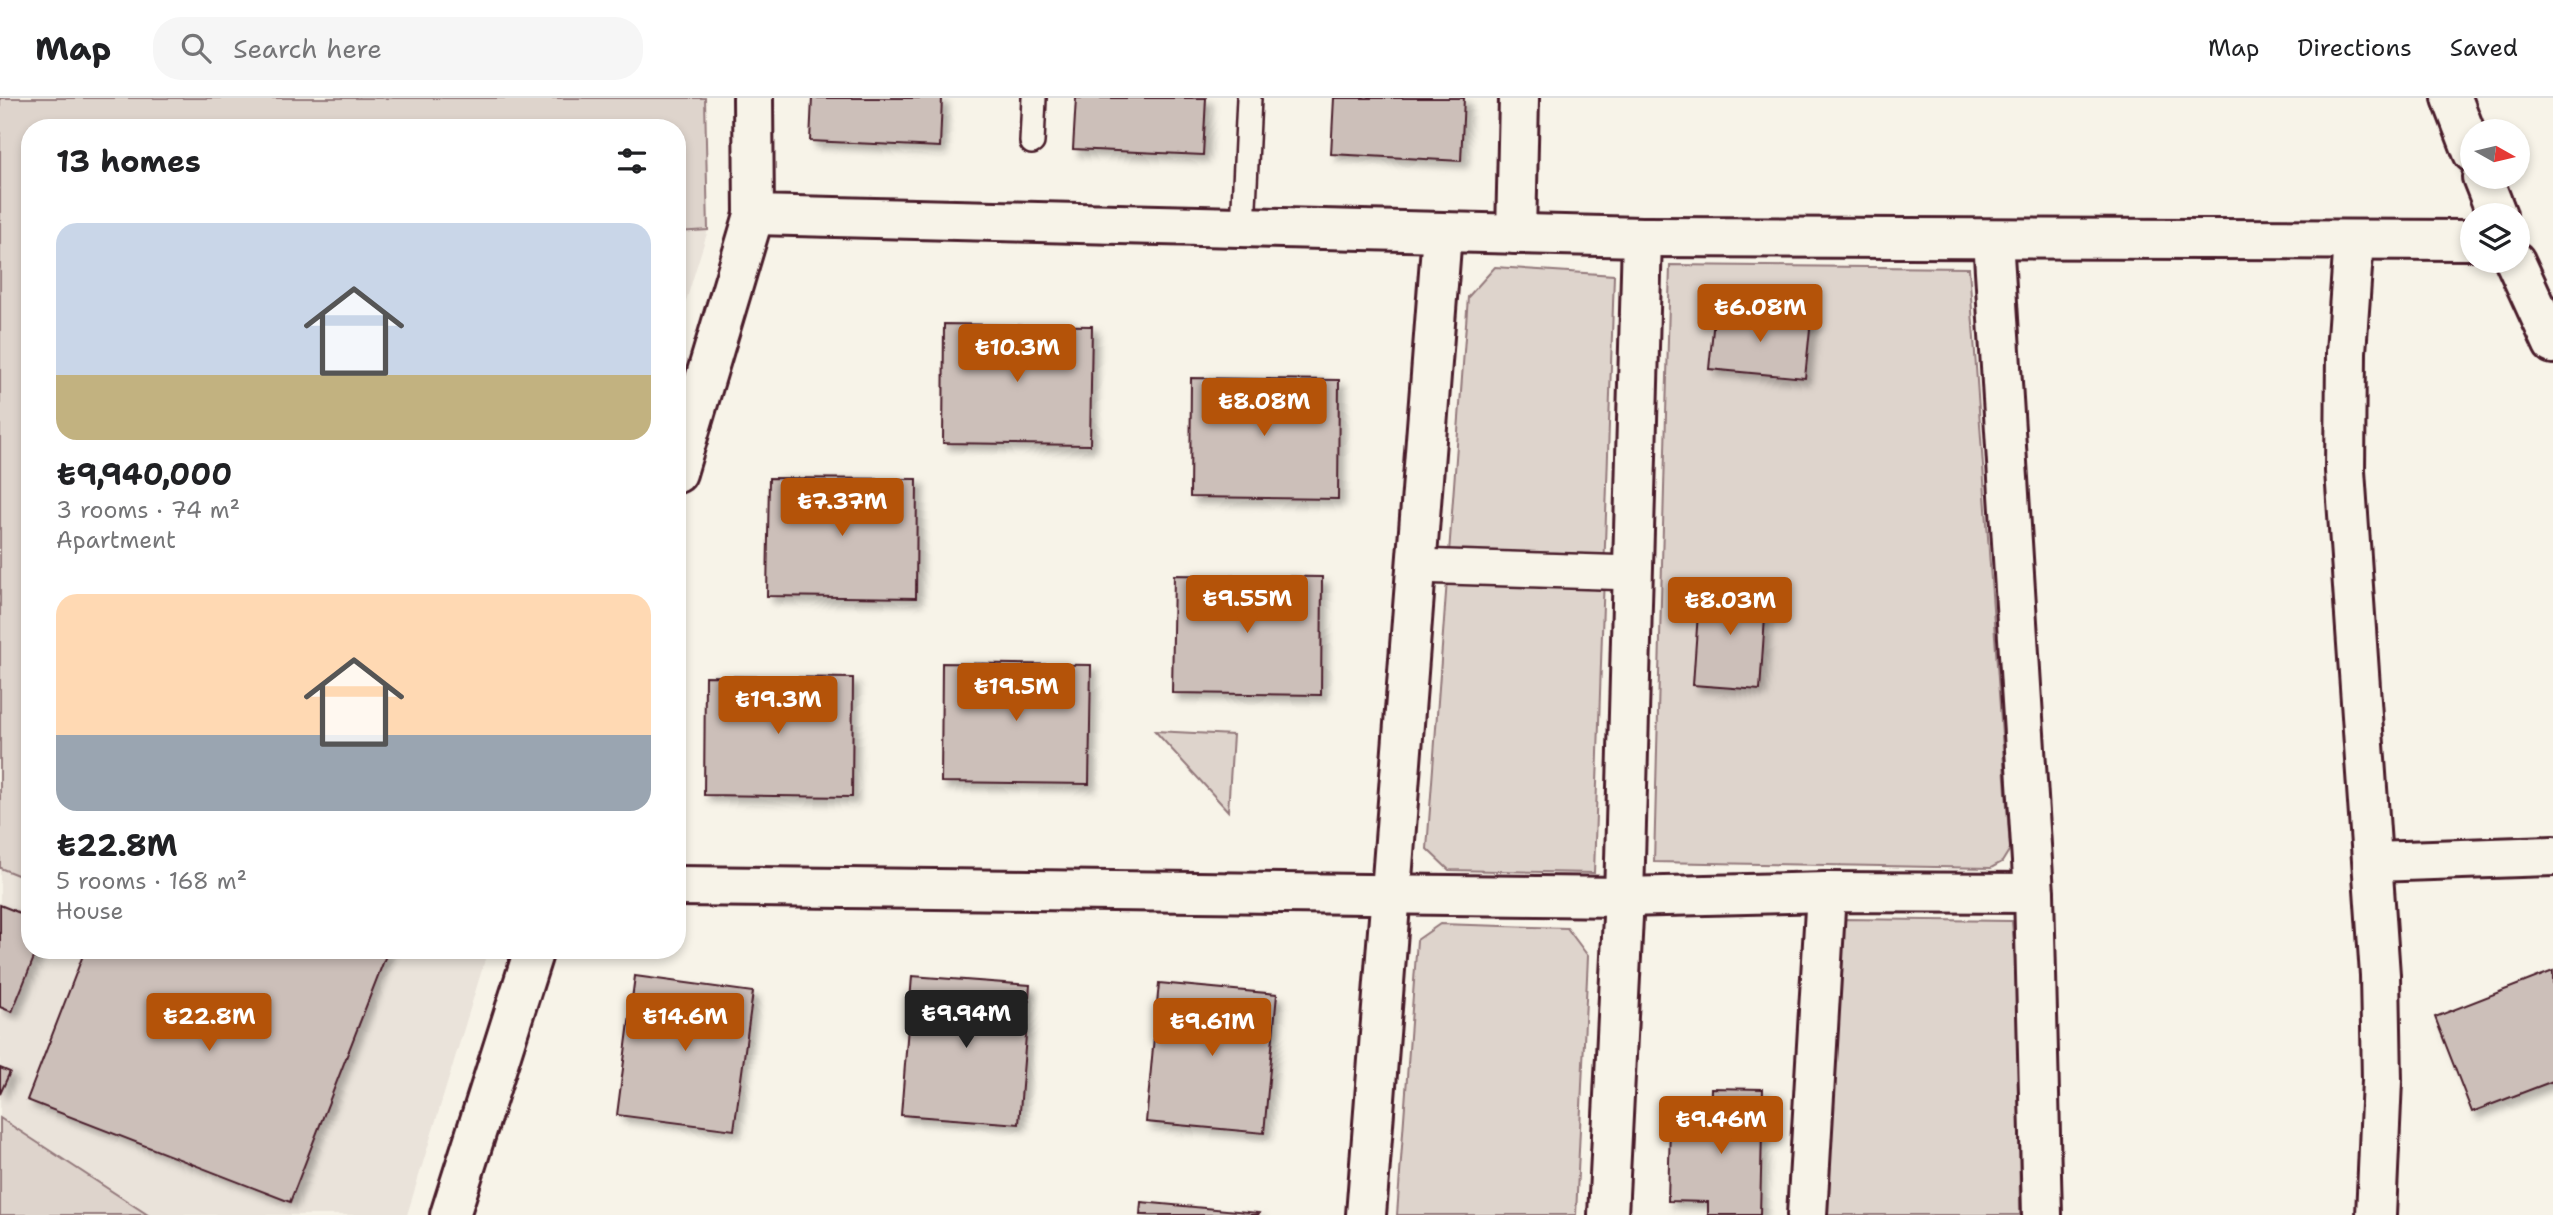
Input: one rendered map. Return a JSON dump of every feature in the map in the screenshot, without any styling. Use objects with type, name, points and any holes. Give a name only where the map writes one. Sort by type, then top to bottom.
[{"type":"street","points":[[686,443],[754,215],[753,98]]},
{"type":"street","points":[[1516,234],[1519,98]]},
{"type":"street","points":[[2452,98],[2460,119]]},
{"type":"street","points":[[754,215],[1642,237],[2460,240]]},
{"type":"street","points":[[1366,1215],[1442,233]]},
{"type":"street","points":[[1608,1215],[1624,897],[1642,237]]},
{"type":"street","points":[[1993,240],[2034,892],[2042,1215]]},
{"type":"street","points":[[2354,240],[2346,352],[2345,471],[2380,975],[2382,1080],[2376,1215]]},
{"type":"street","points":[[2521,273],[2552,340]]},
{"type":"street","points":[[1416,566],[1633,573]]},
{"type":"street","points":[[2374,862],[2553,856]]},
{"type":"street","points":[[686,886],[1624,897],[1826,892],[2034,892]]},
{"type":"street","points":[[1807,1215],[1826,892]]},
{"type":"street","points":[[450,1215],[531,959]]},
{"type":"lane","points":[[1032,142],[1034,98]]},
{"type":"lane","points":[[1243,228],[1250,98]]},
{"type":"shaded area","points":[[0,98],[705,98],[708,230],[686,231],[686,119],[21,119],[21,876],[0,868]]},
{"type":"shaded area","points":[[708,230],[686,301],[686,231]]},
{"type":"shaded area","points":[[1670,265],[1969,268],[2010,849],[2002,862],[1991,868],[1654,862]]},
{"type":"shaded area","points":[[1495,267],[1614,275],[1594,873],[1449,870],[1427,849],[1468,297]]},
{"type":"shaded area","points":[[1155,731],[1233,735],[1228,811]]},
{"type":"shaded area","points":[[0,868],[21,876],[21,959],[485,959],[407,1215],[148,1215],[0,1118]]},
{"type":"shaded area","points":[[1842,919],[2012,921],[2018,998],[2020,1215],[1827,1215]]},
{"type":"shaded area","points":[[1440,924],[1567,928],[1588,956],[1576,1215],[1397,1215],[1417,940]]},
{"type":"shaded area","points":[[0,1118],[148,1215],[0,1215]]},
{"type":"building","points":[[812,98],[942,98],[940,147],[810,141]]},
{"type":"building","points":[[1076,98],[1206,98],[1203,155],[1073,149]]},
{"type":"building","points":[[1334,98],[1464,98],[1461,161],[1331,154]]},
{"type":"building","points":[[1715,309],[1811,319],[1805,378],[1709,369]]},
{"type":"building","points":[[944,324],[1092,326],[1090,445],[943,443]]},
{"type":"building","points":[[1191,378],[1339,380],[1338,499],[1190,497]]},
{"type":"building","points":[[769,478],[917,479],[916,598],[767,596]]},
{"type":"building","points":[[1174,575],[1322,577],[1321,695],[1172,693]]},
{"type":"building","points":[[1700,584],[1767,588],[1760,690],[1693,685]]},
{"type":"building","points":[[942,663],[1091,665],[1089,784],[941,782]]},
{"type":"building","points":[[705,676],[853,678],[852,797],[704,795]]},
{"type":"building","points":[[0,905],[21,913],[21,959],[33,959],[12,1012],[0,1007]]},
{"type":"building","points":[[82,959],[384,959],[290,1202],[27,1100]]},
{"type":"building","points":[[2553,971],[2553,1081],[2472,1112],[2435,1017]]},
{"type":"building","points":[[635,976],[753,992],[734,1130],[617,1115]]},
{"type":"building","points":[[912,976],[1030,985],[1019,1124],[901,1115]]},
{"type":"building","points":[[1159,983],[1277,994],[1264,1133],[1146,1122]]},
{"type":"building","points":[[0,1068],[10,1072],[0,1094]]},
{"type":"building","points":[[1711,1088],[1763,1089],[1760,1215],[1708,1215],[1708,1202],[1668,1201],[1670,1127],[1710,1127]]},
{"type":"building","points":[[1141,1202],[1259,1213],[1140,1215]]}]
